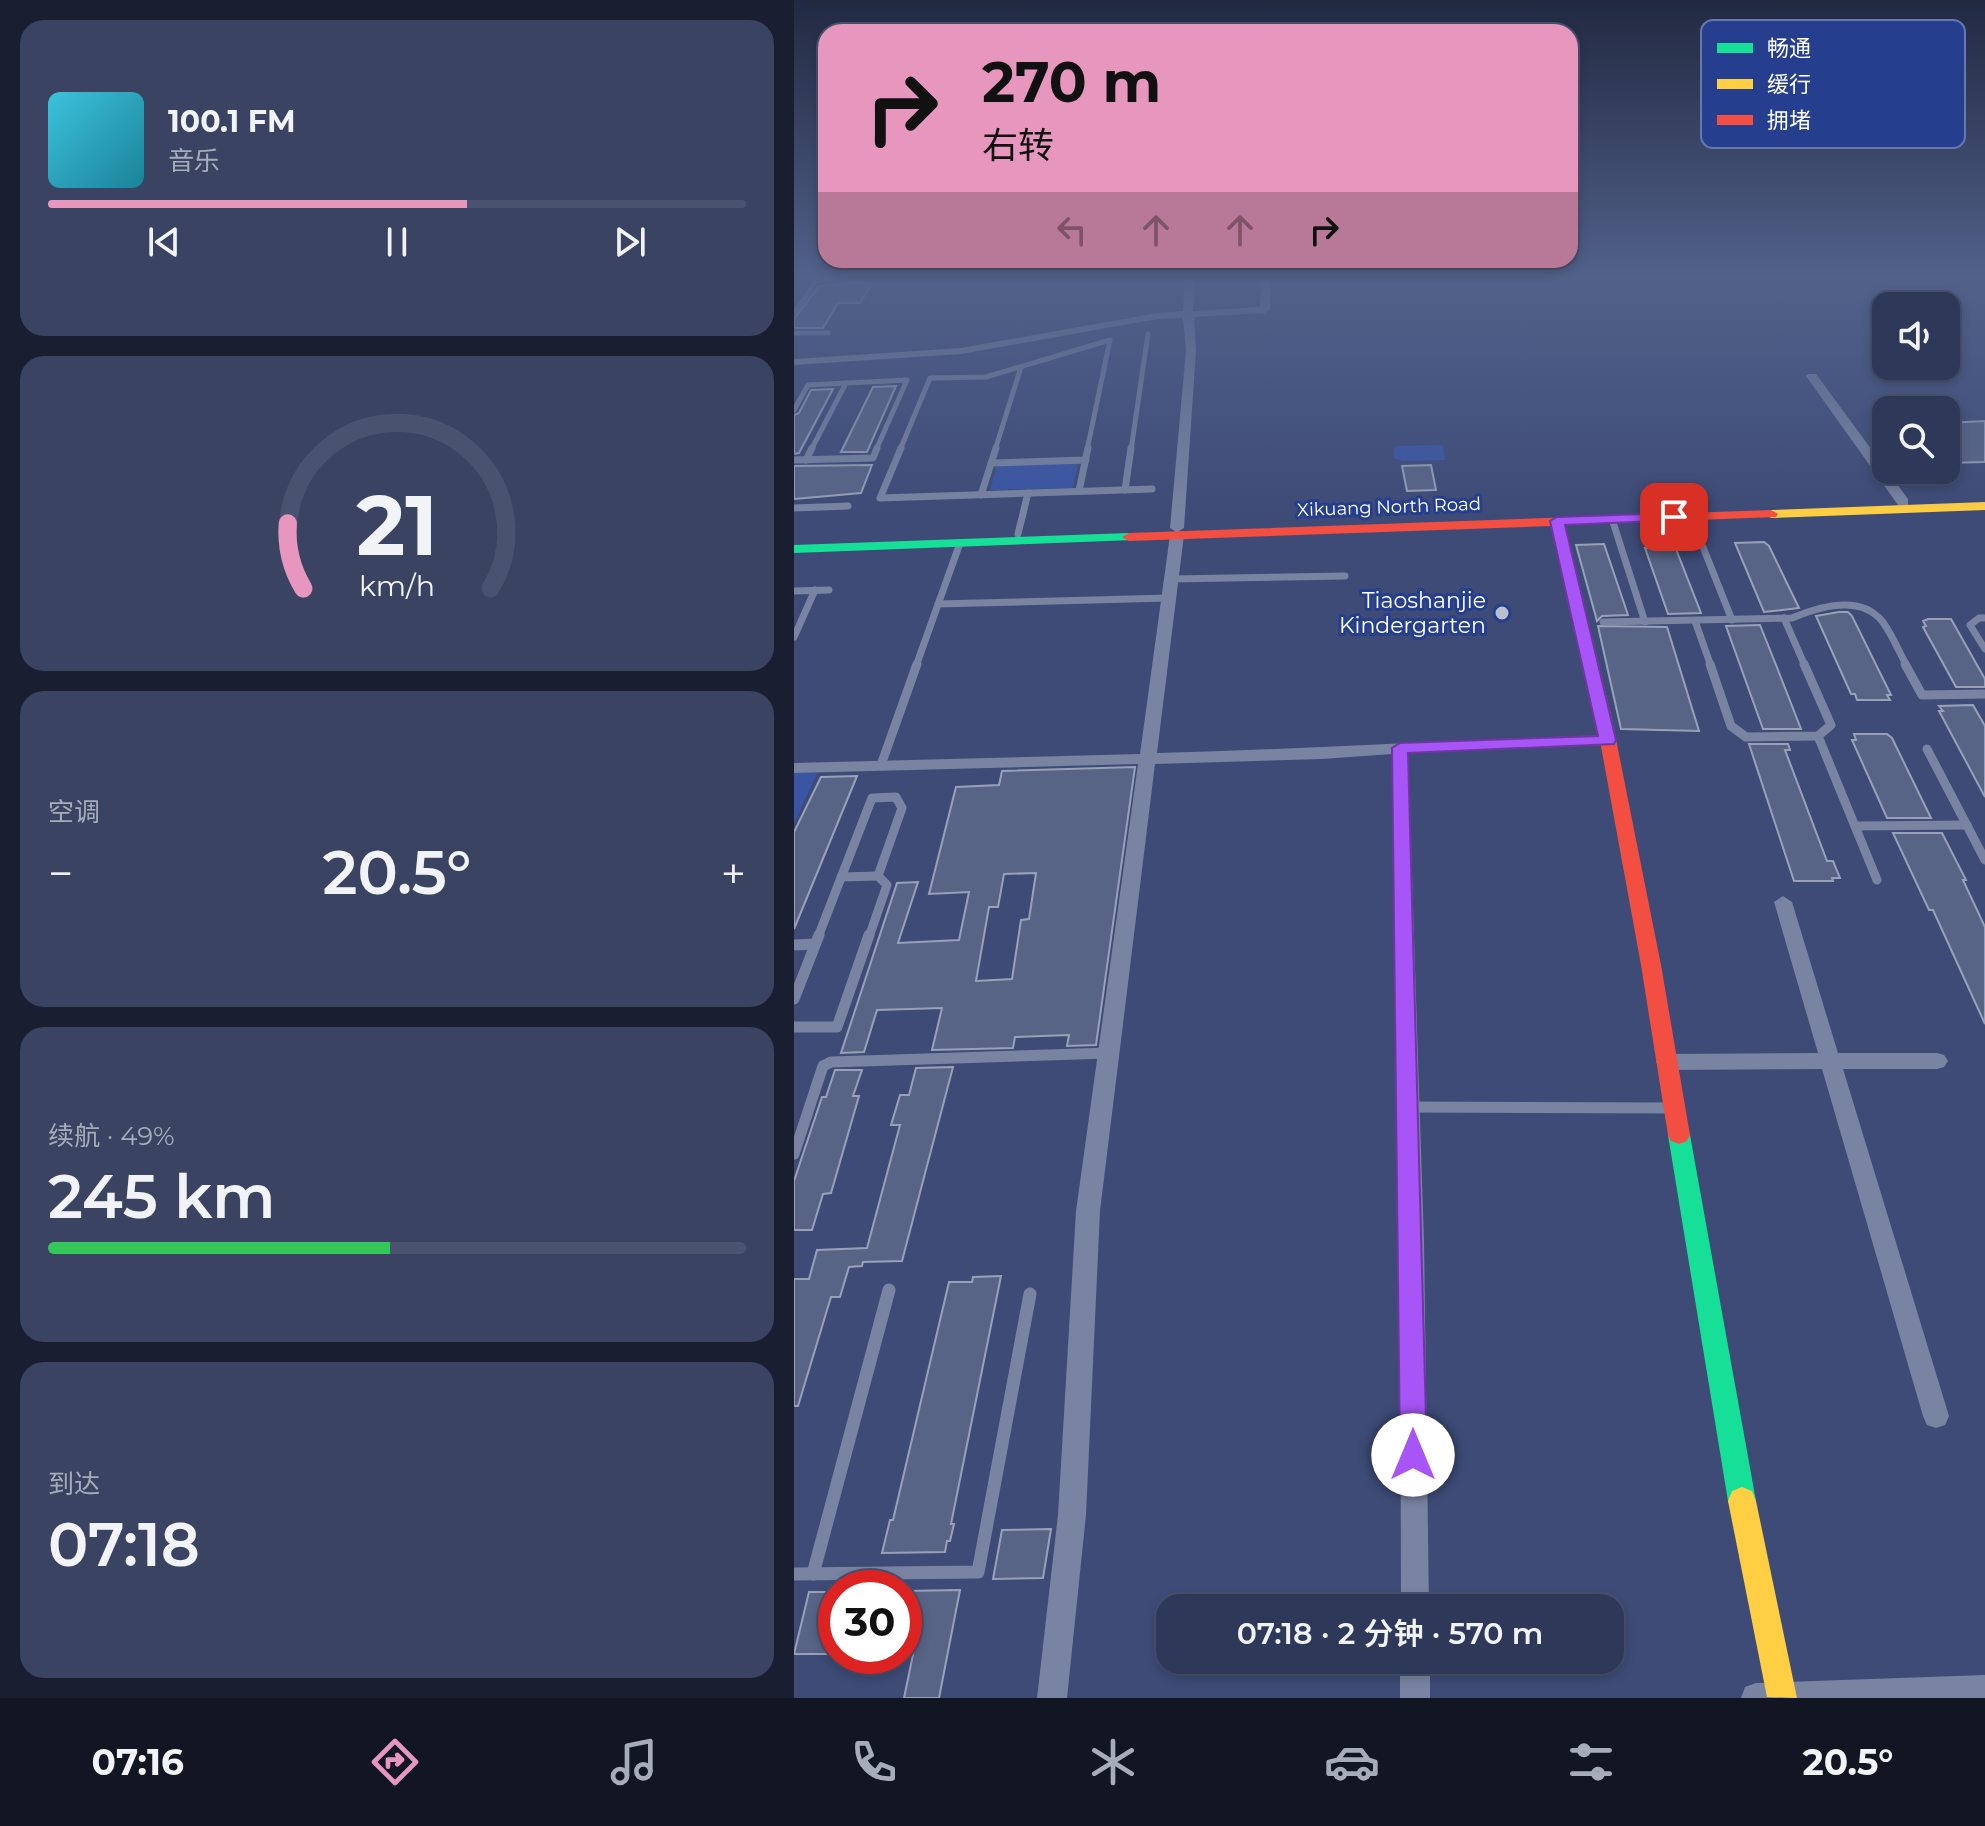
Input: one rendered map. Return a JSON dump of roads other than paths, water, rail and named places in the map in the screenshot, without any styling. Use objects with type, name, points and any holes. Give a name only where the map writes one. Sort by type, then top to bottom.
[{"type":"main road","name":"Xikuang North Road","points":[[794,549],[1985,500]]},
{"type":"main road","name":"Xikuang North Road","points":[[794,542],[1985,506]]},
{"type":"main road","points":[[1557,521],[1608,740],[1675,1108],[1728,1431],[1782,1697]]},
{"type":"street","points":[[794,362],[876,356]]},
{"type":"street","points":[[1052,1698],[1072,1515],[1088,1211],[1177,532],[1191,356]]},
{"type":"street","points":[[1812,376],[1903,502]]},
{"type":"street","points":[[794,768],[1322,754],[1608,740]]},
{"type":"street","points":[[1400,748],[1409,1107],[1415,1594]]},
{"type":"street","points":[[1783,902],[1936,1416]]},
{"type":"street","points":[[1667,1062],[1937,1061]]},
{"type":"street","points":[[1415,1674],[1415,1698]]},
{"type":"street","points":[[1756,1698],[1985,1690]]},
{"type":"lane","points":[[1056,356],[986,377],[930,378],[880,498],[1152,489]]},
{"type":"lane","points":[[1079,491],[1107,356]]},
{"type":"lane","points":[[1125,490],[1145,356]]},
{"type":"lane","points":[[981,495],[1021,367]]},
{"type":"lane","points":[[794,410],[808,385],[907,380],[873,458],[794,460]]},
{"type":"lane","points":[[806,460],[846,383]]},
{"type":"lane","points":[[991,463],[1086,460]]},
{"type":"lane","points":[[1018,534],[1028,493]]},
{"type":"lane","points":[[794,508],[848,506]]},
{"type":"lane","points":[[1612,519],[1645,622]]},
{"type":"lane","points":[[881,765],[960,543]]},
{"type":"lane","points":[[1703,547],[1732,620]]},
{"type":"lane","points":[[938,604],[1345,576]]},
{"type":"lane","points":[[794,637],[815,590]]},
{"type":"lane","points":[[794,591],[829,590]]},
{"type":"lane","points":[[1603,622],[1784,618],[1801,616],[1820,606],[1854,606],[1869,611],[1882,621],[1922,695],[1985,694]]},
{"type":"lane","points":[[1695,621],[1731,726],[1737,732],[1746,737],[1818,736],[1831,725],[1784,618]]},
{"type":"lane","points":[[1985,618],[1979,618],[1970,625],[1985,649]]},
{"type":"lane","points":[[1818,736],[1877,880]]},
{"type":"lane","points":[[1927,749],[1967,825],[1980,841],[1985,860]]},
{"type":"lane","points":[[794,999],[872,798],[896,797],[902,808],[878,876]]},
{"type":"lane","points":[[1855,826],[1967,825]]},
{"type":"lane","points":[[794,1027],[837,1027],[887,885],[878,876],[841,877]]},
{"type":"lane","points":[[794,945],[815,944]]},
{"type":"lane","points":[[794,1154],[823,1066],[831,1062],[1109,1053]]},
{"type":"lane","points":[[1409,1107],[1675,1108]]},
{"type":"lane","points":[[813,1574],[889,1290]]},
{"type":"lane","points":[[794,1574],[978,1572],[1030,1294]]},
{"type":"place","name":"Tiaoshanjie Kindergarten","points":[[1502,613]]}]
